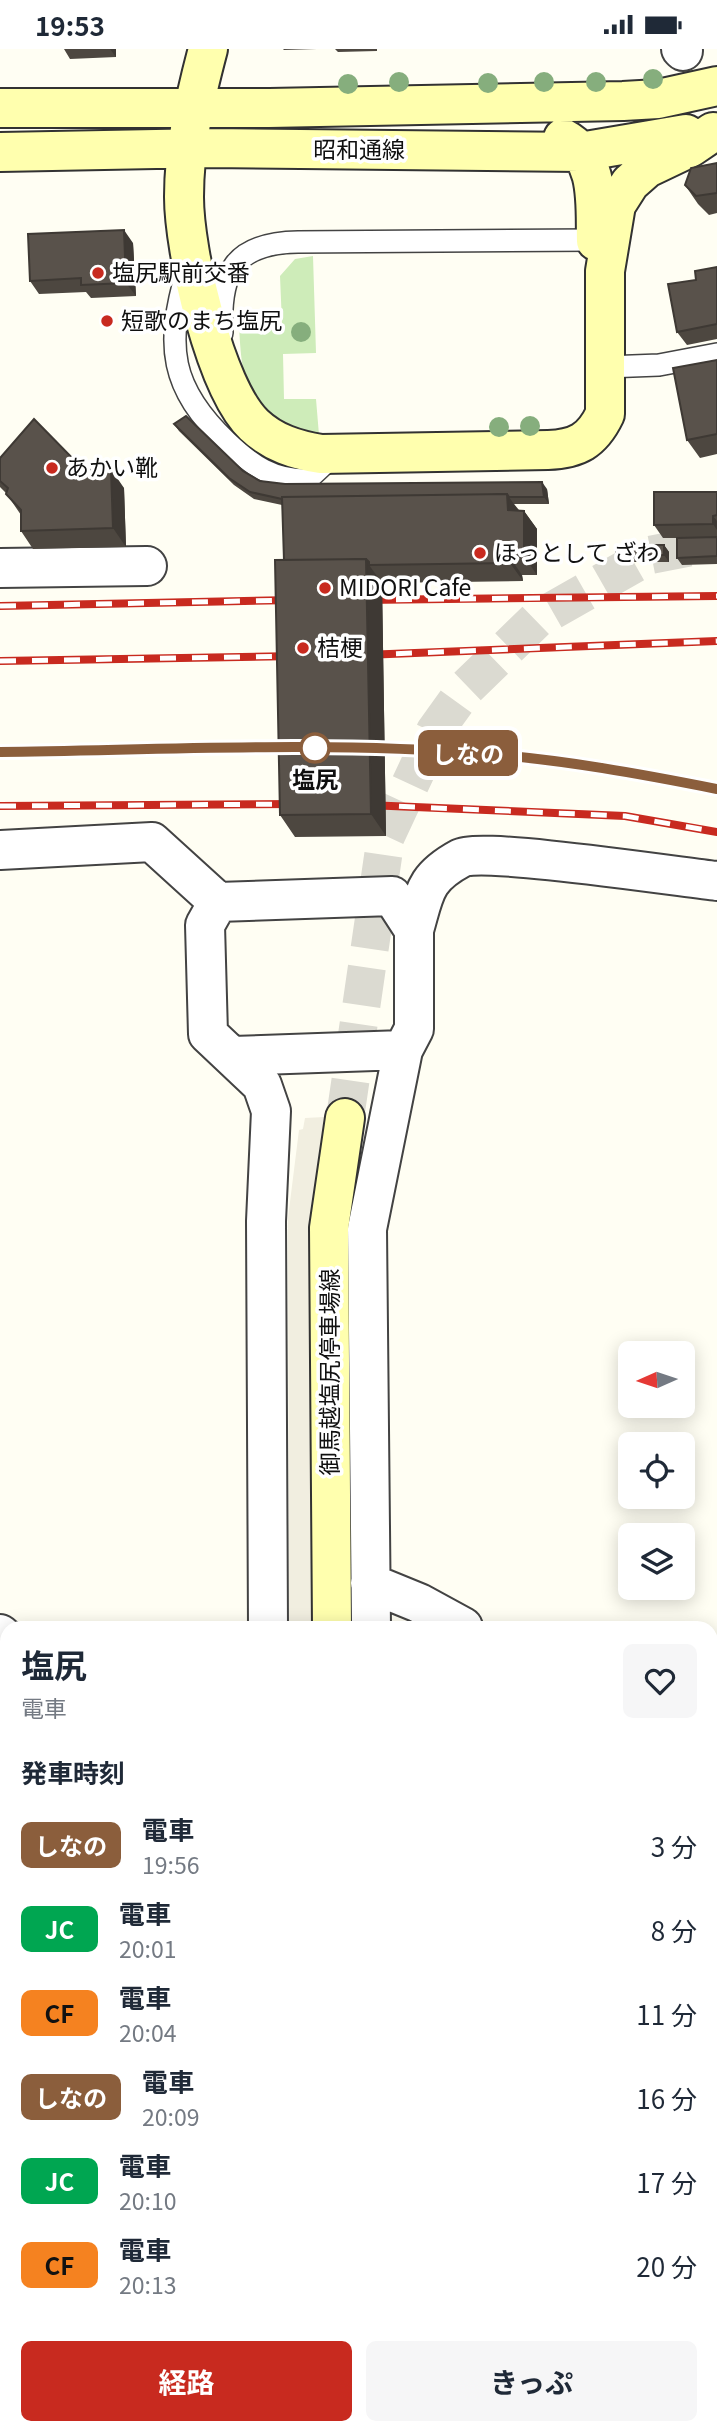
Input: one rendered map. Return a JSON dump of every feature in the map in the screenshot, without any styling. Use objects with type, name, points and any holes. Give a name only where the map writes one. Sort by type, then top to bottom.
[{"type":"main road","points":[[188,49],[192,107],[184,198],[199,293],[225,377],[240,409],[263,432],[293,449],[335,454],[548,450],[584,444],[597,431],[605,414],[606,367],[601,253],[593,182],[580,152],[569,141],[542,129],[437,125],[331,106]]},
{"type":"main road","points":[[192,107],[208,49]]},
{"type":"main road","name":"昭和通線","points":[[0,109],[658,99],[717,86]]},
{"type":"main road","points":[[601,253],[612,239],[616,205],[623,192],[647,168],[691,147],[715,131]]},
{"type":"main road","name":"昭和通線","points":[[0,152],[188,148],[580,152],[715,131]]},
{"type":"main road","name":"御馬越塩尻停車場線","points":[[332,1621],[329,1228],[345,1118]]},
{"type":"street","points":[[0,568],[147,566]]},
{"type":"street","points":[[0,850],[152,842],[218,902],[393,896],[414,930]]},
{"type":"street","points":[[371,1621],[367,1229],[403,1050],[414,1029],[414,930],[427,883],[464,856],[503,855],[717,881]]},
{"type":"street","points":[[218,902],[205,925],[208,1034],[262,1085],[271,1111],[266,1221],[268,1621]]},
{"type":"street","points":[[233,1056],[403,1050]]},
{"type":"street","points":[[370,1583],[419,1603],[452,1621]]},
{"type":"lane","points":[[225,377],[221,308],[228,276],[240,257],[258,246],[298,242],[601,253]]},
{"type":"lane","points":[[192,254],[176,307],[177,365],[186,395],[202,418],[261,471],[285,480],[307,480],[335,454]]},
{"type":"lane","points":[[606,367],[659,365],[717,354]]},
{"type":"green space","points":[[313,256],[316,353],[283,354],[284,399],[316,399],[319,435],[299,431],[272,416],[253,395],[243,370],[239,323],[282,324],[280,276],[295,259]]},
{"type":"shaded area","points":[[324,1117],[311,1221],[314,1621],[289,1621],[288,1218],[299,1130],[303,1129],[305,1118]]},
{"type":"building","points":[[717,163],[717,193],[696,196],[685,185],[691,168]]},
{"type":"building","points":[[124,230],[126,283],[81,285],[81,278],[30,281],[28,234]]},
{"type":"building","points":[[717,267],[717,324],[677,332],[668,284],[696,280],[695,271]]},
{"type":"building","points":[[717,360],[717,434],[687,440],[673,368]]},
{"type":"building","points":[[186,416],[243,471],[260,481],[285,484],[542,482],[544,497],[509,497],[507,494],[282,499],[250,492],[229,478],[174,424]]},
{"type":"building","points":[[34,419],[84,470],[111,469],[113,528],[21,531],[21,510],[6,494],[8,488],[0,481],[0,458]]},
{"type":"building","points":[[654,492],[717,492],[717,515],[713,516],[713,524],[654,525]]},
{"type":"building","points":[[507,494],[508,510],[524,511],[524,556],[509,556],[510,563],[369,565],[366,559],[284,560],[282,497]]},
{"type":"building","points":[[717,537],[717,556],[677,558],[677,538]]},
{"type":"building","points":[[616,545],[664,545],[664,555],[616,555]]},
{"type":"building","points":[[366,559],[371,814],[280,815],[275,560]]},
{"type":"tunnel","points":[[345,1118],[386,836],[435,731],[466,688],[536,620],[650,555],[717,542]]},
{"type":"railway","points":[[364,600],[717,596]]},
{"type":"railway","points":[[0,606],[294,600]]},
{"type":"railway","points":[[364,655],[717,641]]},
{"type":"railway","points":[[0,661],[297,656]]},
{"type":"railway","points":[[0,752],[297,748]]},
{"type":"railway","points":[[364,749],[497,756],[629,773],[717,789]]},
{"type":"railway","points":[[0,806],[297,804]]},
{"type":"railway","points":[[367,805],[625,816],[717,832]]},
{"type":"train","name":"しなの","points":[[0,752],[263,748],[487,754],[617,769],[717,789]]},
{"type":"place","name":"塩尻駅前交番","points":[[98,273]]},
{"type":"place","name":"短歌のまち塩尻","points":[[107,321]]},
{"type":"place","name":"あかい靴","points":[[52,468]]},
{"type":"place","name":"ほっとして ざわ","points":[[480,553]]},
{"type":"place","name":"MIDORI Cafe","points":[[325,588]]},
{"type":"place","name":"桔梗","points":[[303,648]]},
{"type":"place","name":"塩尻","points":[[315,748]]}]
